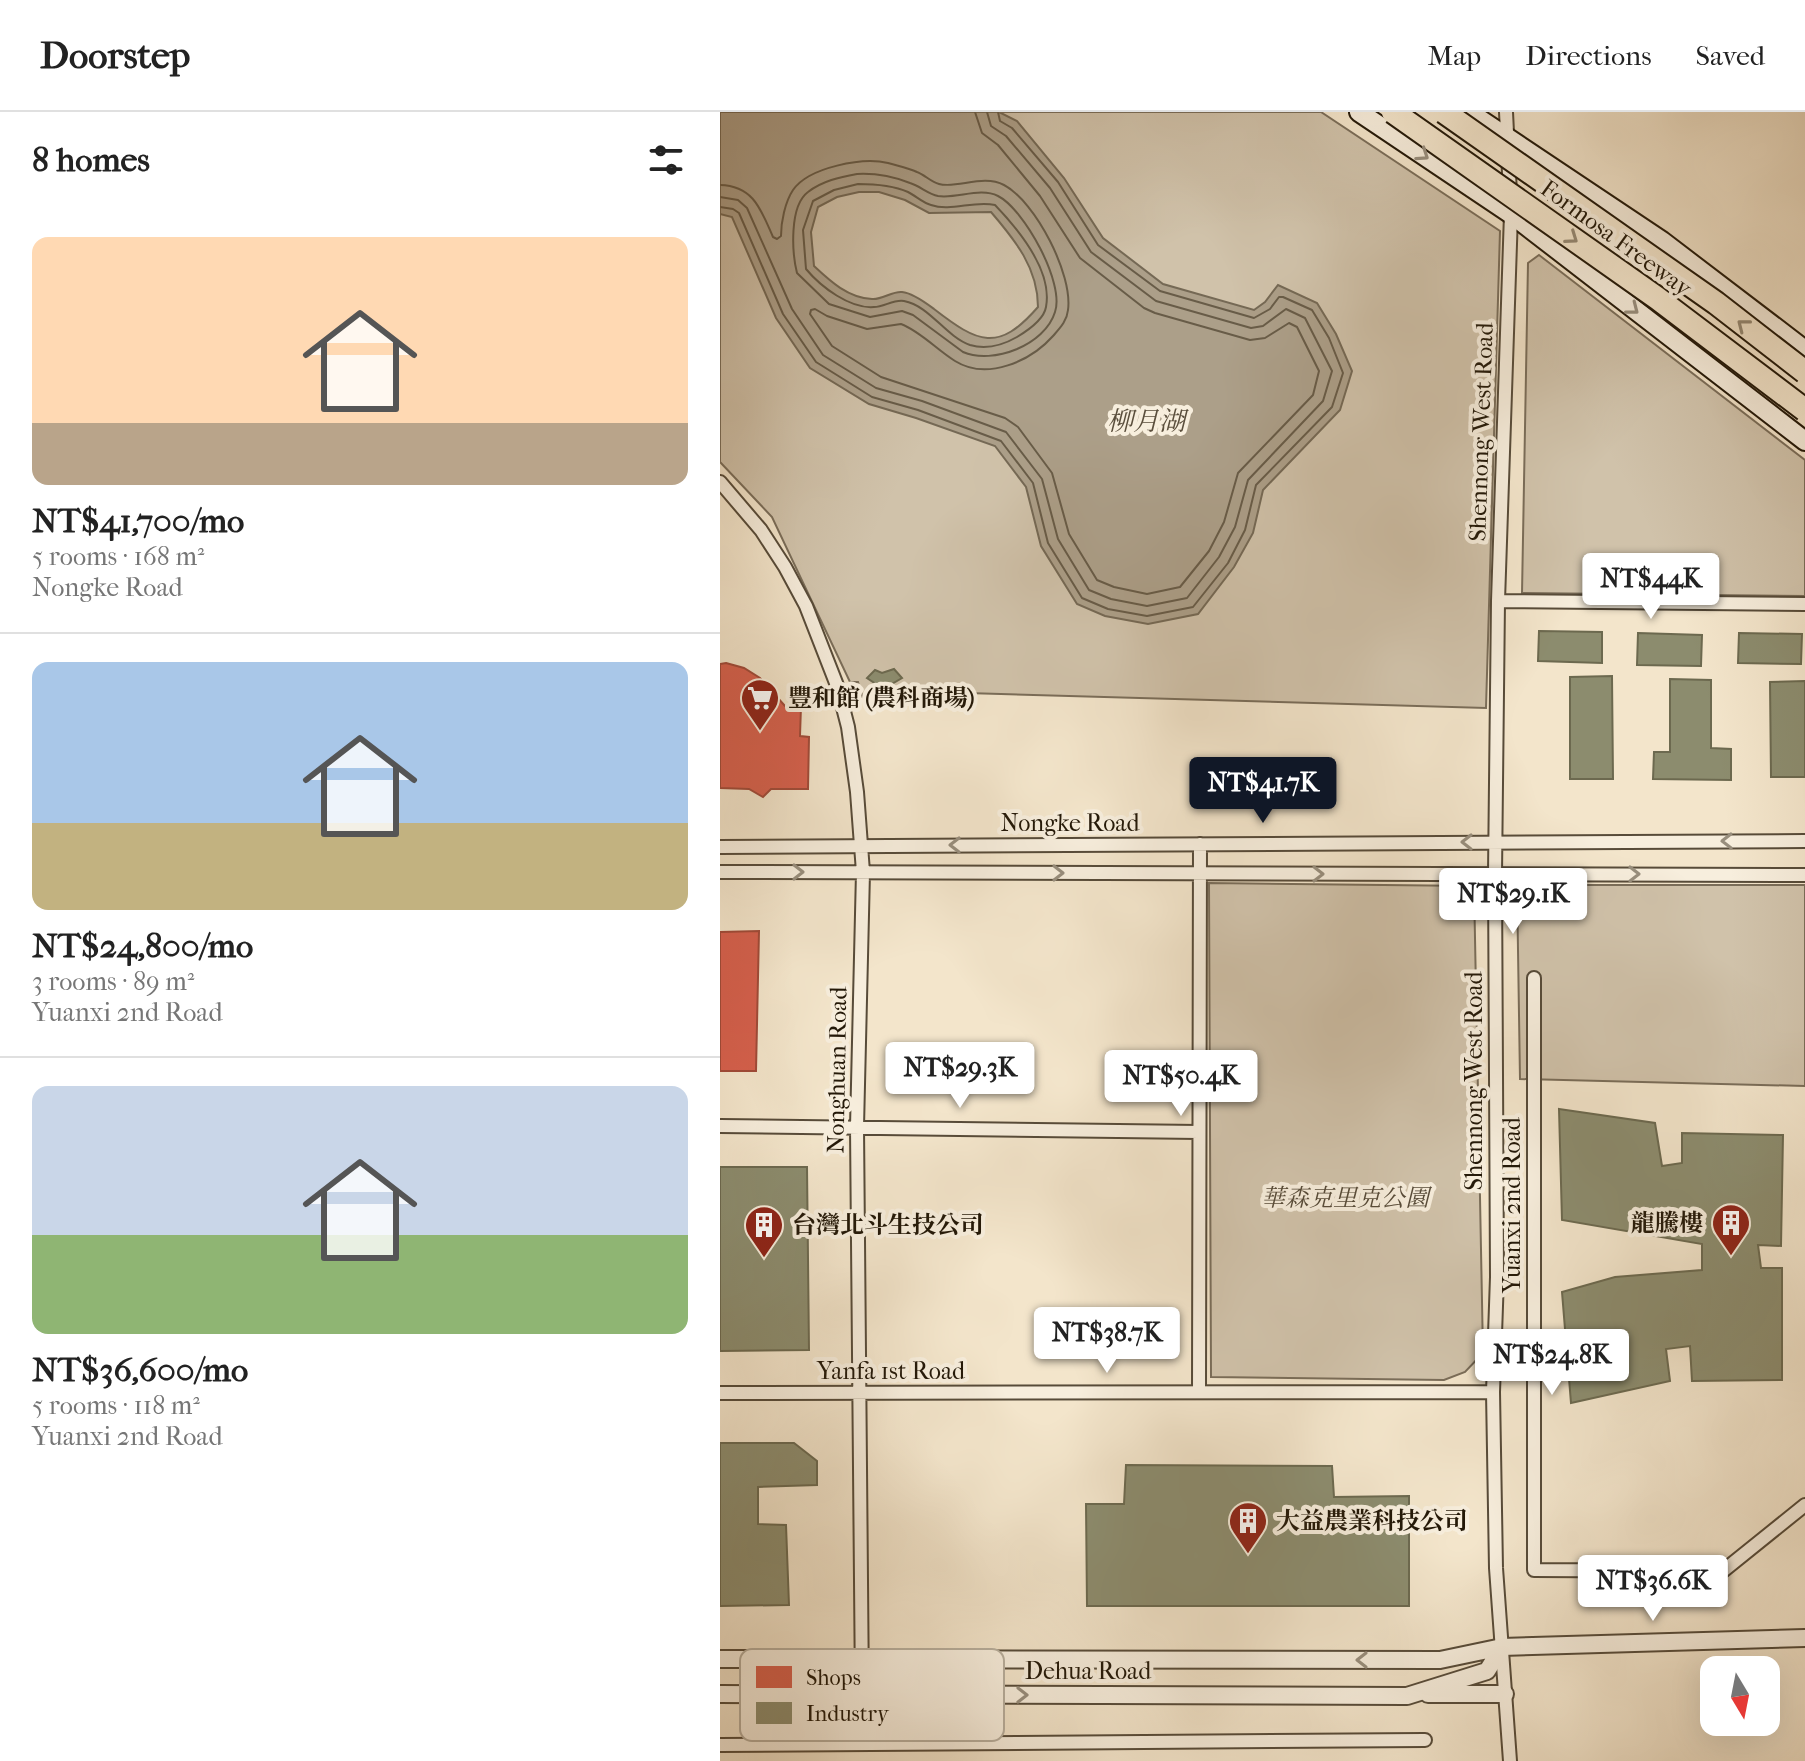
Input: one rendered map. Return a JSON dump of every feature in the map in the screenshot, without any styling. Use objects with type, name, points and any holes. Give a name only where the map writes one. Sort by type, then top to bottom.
[{"type":"highway","name":"Formosa Freeway","points":[[1393,112],[1657,298],[1805,410]]},
{"type":"highway","name":"Formosa Freeway","points":[[1444,112],[1716,303],[1805,372]]},
{"type":"main road","points":[[1359,112],[1511,214],[1805,441]]},
{"type":"main road","points":[[1469,112],[1662,241],[1805,350]]},
{"type":"street","name":"Shennong West Road","points":[[1506,112],[1511,214],[1498,601],[1495,874],[1497,1178],[1493,1392],[1496,1568],[1510,1761]]},
{"type":"street","name":"Nonghuan Road","points":[[720,482],[761,530],[785,567],[824,647],[848,727],[863,872],[857,1127],[862,1649]]},
{"type":"street","points":[[1498,601],[1805,604]]},
{"type":"street","name":"Nongke Road","points":[[720,847],[1805,841]]},
{"type":"street","points":[[1199,1392],[1200,844]]},
{"type":"street","name":"Nongke Road","points":[[720,872],[1805,875]]},
{"type":"street","name":"Yuanxi 2nd Road","points":[[1534,978],[1534,1570],[1723,1571],[1805,1505]]},
{"type":"street","points":[[720,1126],[1199,1132]]},
{"type":"street","name":"Yanfa 1st Road","points":[[720,1393],[1493,1392]]},
{"type":"street","points":[[1004,1659],[1440,1660],[1502,1647],[1805,1638]]},
{"type":"street","points":[[1004,1695],[1407,1696],[1487,1671],[1502,1647]]},
{"type":"street","points":[[1415,1693],[1505,1694]]},
{"type":"street","points":[[720,1745],[1425,1740]]},
{"type":"green space","points":[[720,112],[1321,112],[1500,231],[1486,708],[897,691],[863,699],[858,682],[850,682],[772,517],[720,462]]},
{"type":"green space","points":[[1539,255],[1805,460],[1805,596],[1522,593],[1528,263]]},
{"type":"green space","name":"華森克里克公園","points":[[1209,883],[1474,886],[1483,1353],[1465,1372],[1444,1380],[1211,1377]]},
{"type":"green space","points":[[1517,885],[1805,885],[1805,1086],[1520,1079]]},
{"type":"water","name":"柳月湖","points":[[720,112],[999,112],[1017,121],[1064,178],[1103,238],[1163,284],[1254,310],[1278,285],[1317,303],[1336,334],[1352,371],[1340,410],[1263,490],[1253,533],[1234,567],[1198,614],[1148,624],[1105,616],[1077,604],[1041,546],[1026,487],[995,446],[869,404],[810,368],[776,318],[732,217],[720,214]],"holes":[[[879,192],[905,200],[929,213],[991,212],[1024,255],[1034,280],[1038,307],[1011,332],[988,338],[963,330],[911,294],[898,292],[876,299],[863,298],[833,283],[814,266],[811,232],[818,207],[837,197]]]},
{"type":"building: Shops","name":"豐和館 (農科商場)","points":[[720,664],[744,668],[760,678],[785,706],[801,706],[800,736],[809,737],[808,789],[771,789],[763,797],[749,789],[720,788]]},
{"type":"building: Shops","points":[[759,931],[756,1071],[720,1071],[720,932]]},
{"type":"building: Industry","points":[[1539,631],[1602,632],[1602,663],[1538,661]]},
{"type":"building: Industry","points":[[1638,633],[1702,635],[1701,666],[1637,665]]},
{"type":"building: Industry","points":[[1739,633],[1802,634],[1801,664],[1738,663]]},
{"type":"building: Industry","points":[[894,669],[902,678],[890,685],[876,684],[867,678],[875,670],[882,673]]},
{"type":"building: Industry","points":[[1612,676],[1613,779],[1570,779],[1570,677]]},
{"type":"building: Industry","points":[[1670,679],[1711,680],[1711,748],[1731,749],[1731,780],[1653,779],[1654,752],[1670,752]]},
{"type":"building: Industry","points":[[1805,681],[1805,777],[1771,777],[1770,682]]},
{"type":"building: Industry","name":"龍騰樓","points":[[1559,1109],[1655,1123],[1662,1166],[1682,1163],[1682,1133],[1783,1135],[1781,1246],[1758,1245],[1761,1268],[1782,1268],[1782,1380],[1692,1381],[1690,1346],[1666,1349],[1670,1381],[1571,1403],[1562,1292],[1615,1277],[1702,1270],[1702,1244],[1562,1220]]},
{"type":"building: Industry","name":"台灣北斗生技公司","points":[[720,1167],[807,1167],[809,1350],[720,1351]]},
{"type":"building: Industry","points":[[720,1443],[794,1443],[817,1461],[817,1485],[758,1487],[758,1524],[786,1525],[789,1605],[720,1606]]},
{"type":"building: Industry","name":"大益農業科技公司","points":[[1126,1465],[1332,1466],[1334,1497],[1409,1496],[1409,1606],[1087,1606],[1086,1504],[1124,1504]]},
{"type":"place","name":"豐和館 (農科商場)","points":[[760,732]]},
{"type":"place","name":"龍騰樓","points":[[1731,1257]]},
{"type":"place","name":"台灣北斗生技公司","points":[[764,1259]]},
{"type":"place","name":"大益農業科技公司","points":[[1248,1555]]}]
